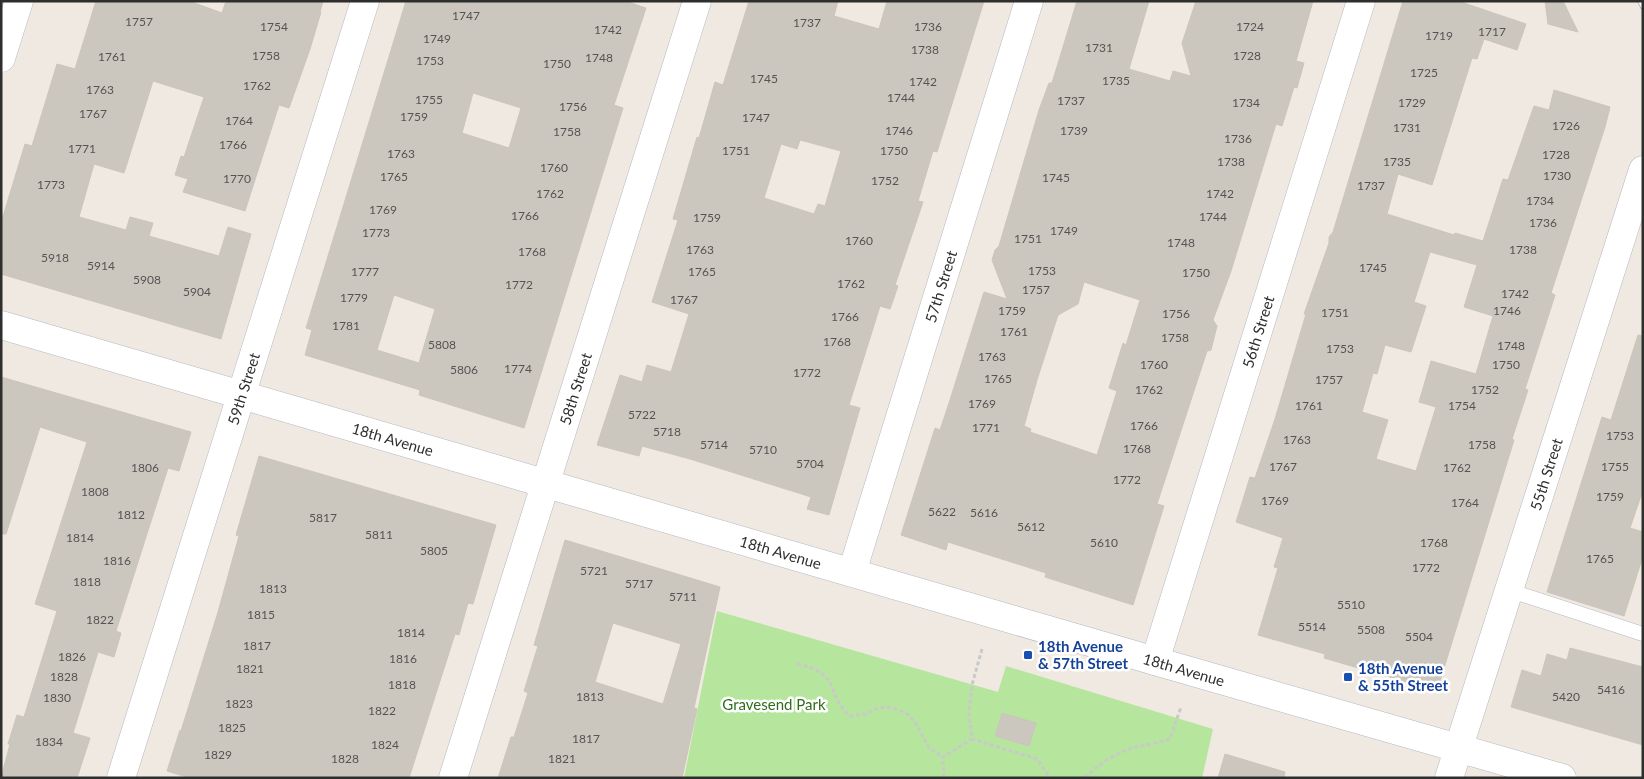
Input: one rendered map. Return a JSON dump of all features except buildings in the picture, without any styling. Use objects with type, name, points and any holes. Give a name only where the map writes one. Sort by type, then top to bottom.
[{"type":"street","points":[[1,58],[19,1]]},
{"type":"street","name":"59th Street","points":[[121,778],[365,1]]},
{"type":"street","name":"58th Street","points":[[453,778],[697,1]]},
{"type":"street","name":"57th Street","points":[[852,572],[1029,1]]},
{"type":"street","name":"56th Street","points":[[1154,661],[1361,1]]},
{"type":"street","name":"55th Street","points":[[1449,778],[1643,170]]},
{"type":"street","name":"18th Avenue","points":[[1,325],[1562,778]]},
{"type":"lane","points":[[1508,590],[1643,634]]},
{"type":"path","points":[[972,739],[969,713],[972,685],[982,649]]},
{"type":"path","points":[[797,664],[818,670],[826,677],[833,686],[842,709],[850,716],[866,714],[875,709],[885,707],[907,714],[915,722],[929,748],[942,757],[944,778]]},
{"type":"path","points":[[1085,778],[1098,765],[1115,755],[1135,747],[1170,739],[1181,707]]},
{"type":"path","points":[[942,757],[972,739],[1037,759],[1050,778]]},
{"type":"green space","name":"Gravesend Park","points":[[717,611],[998,692],[1006,666],[1213,729],[1202,778],[684,778]]},
{"type":"railway","points":[[1640,1],[1643,7]]},
{"type":"place","name":"18th Avenue & 57th Street","points":[[1028,655]]},
{"type":"place","name":"18th Avenue & 55th Street","points":[[1348,677]]}]
